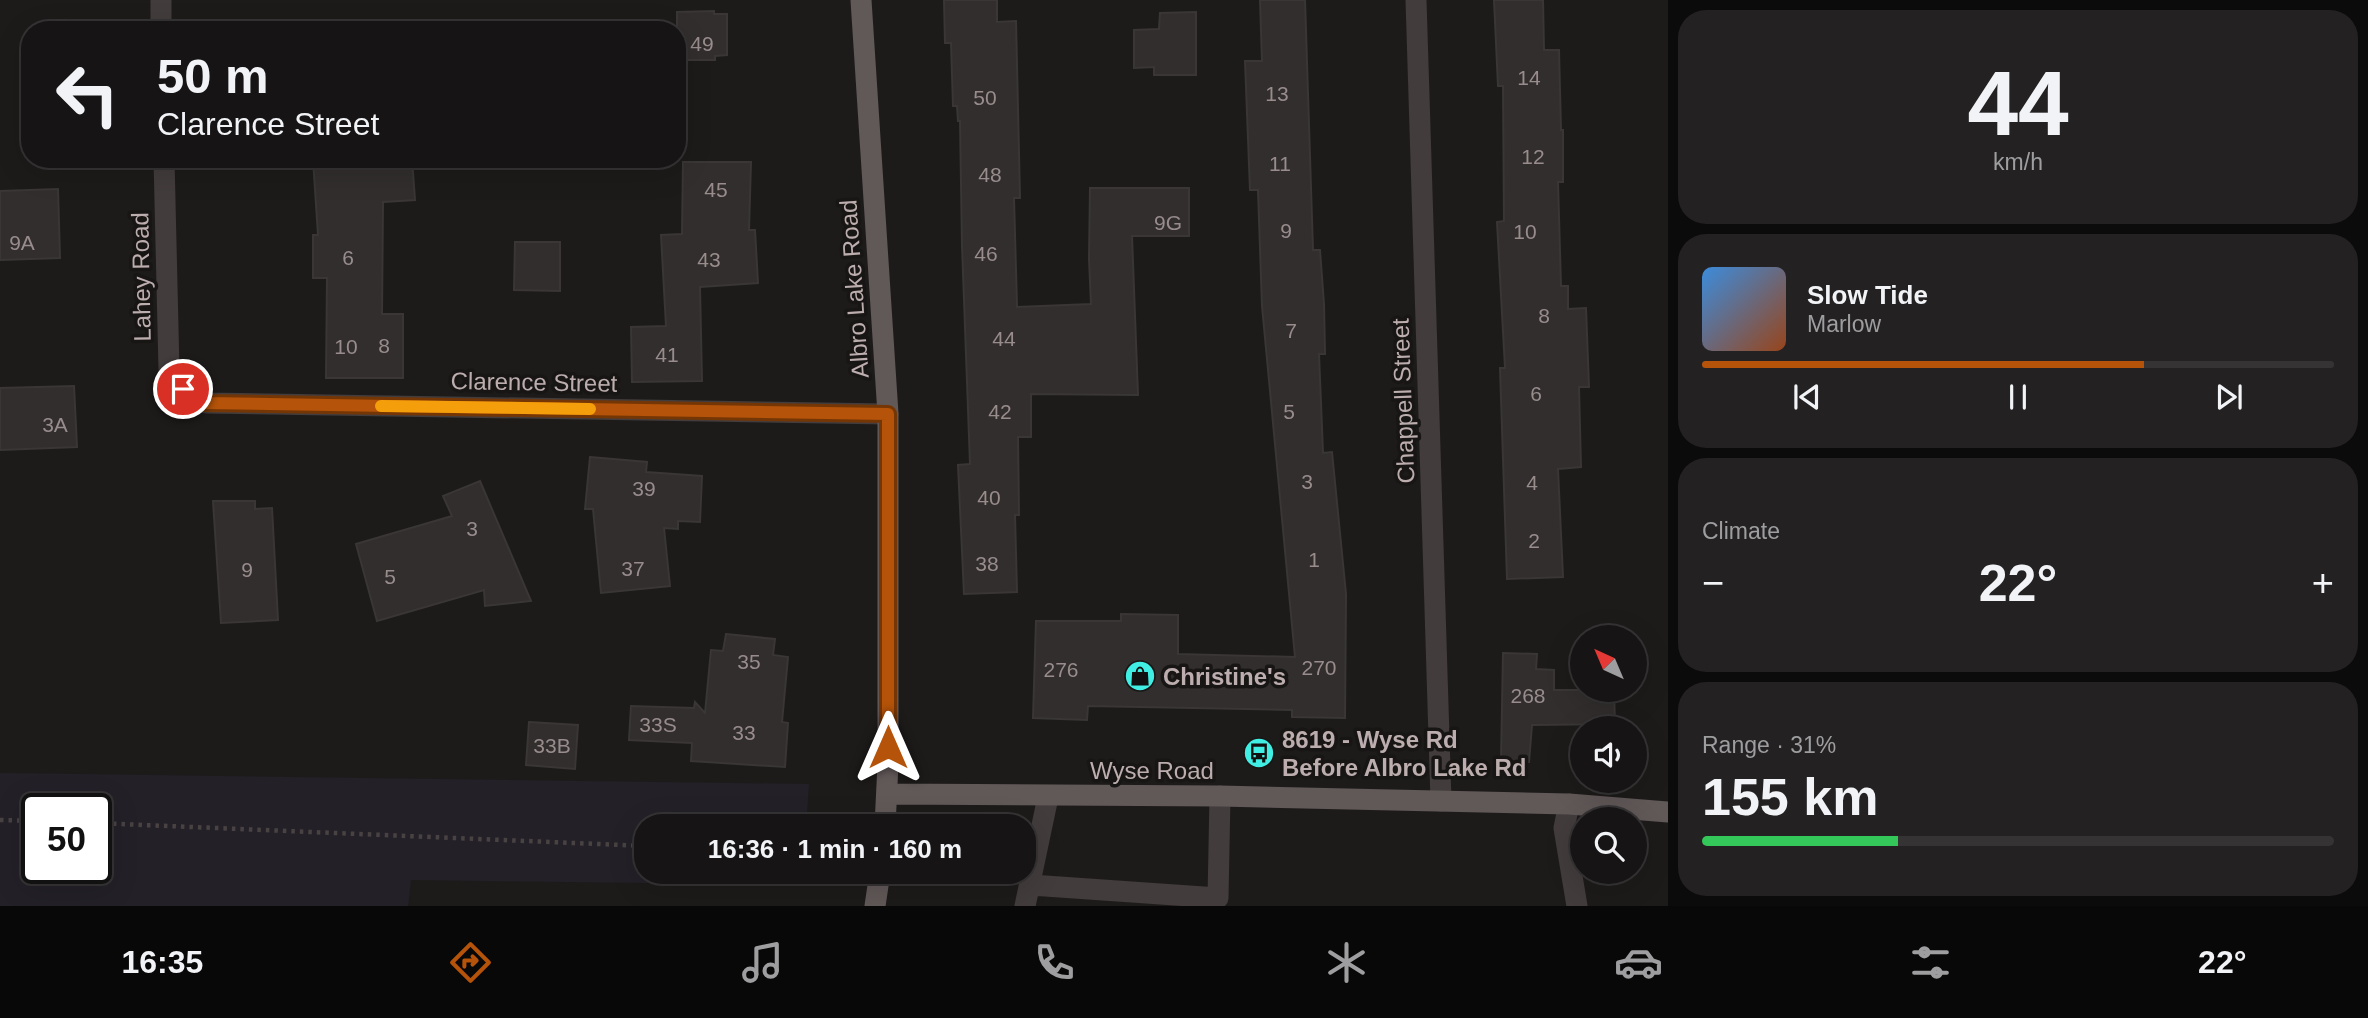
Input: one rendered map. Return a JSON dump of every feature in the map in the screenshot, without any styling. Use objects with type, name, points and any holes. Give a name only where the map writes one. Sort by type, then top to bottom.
[{"type":"main road","name":"Albro Lake Road","points":[[861,0],[888,414],[886,814]]},
{"type":"main road","name":"Wyse Road","points":[[887,794],[1220,796],[1441,801],[1569,804],[1668,812]]},
{"type":"main road","points":[[875,906],[878,884]]},
{"type":"street","points":[[160,0],[161,21]]},
{"type":"street","name":"Chappell Street","points":[[1416,0],[1441,801]]},
{"type":"street","name":"Lahey Road","points":[[164,168],[169,370],[183,389]]},
{"type":"street","name":"Clarence Street","points":[[183,389],[206,403],[888,414]]},
{"type":"street","points":[[1048,797],[1028,896],[1218,898],[1220,796]]},
{"type":"street","points":[[1569,804],[1564,828],[1577,906]]},
{"type":"path","points":[[0,820],[21,821]]},
{"type":"path","points":[[112,825],[634,846]]},
{"type":"shaded area","points":[[0,773],[809,784],[807,814],[634,814],[634,883],[411,880],[408,906],[0,906]]},
{"type":"shaded area","points":[[725,884],[803,884],[803,885]]},
{"type":"building","points":[[944,0],[997,0],[997,22],[1016,21],[1020,198],[1014,198],[1017,307],[1091,304],[1090,188],[1189,188],[1189,236],[1132,236],[1138,395],[1031,394],[1031,437],[1018,437],[1019,515],[1015,515],[1017,592],[964,594],[958,465],[970,464],[960,121],[957,106],[953,106],[951,43],[945,43]]},
{"type":"building","points":[[1260,0],[1305,0],[1313,250],[1320,250],[1324,304],[1325,354],[1319,354],[1323,453],[1332,452],[1346,594],[1345,718],[1292,717],[1292,710],[1088,706],[1087,720],[1033,718],[1036,621],[1121,621],[1121,614],[1178,615],[1178,654],[1295,657],[1262,306],[1258,190],[1250,190],[1245,61],[1262,61]]},
{"type":"building","points":[[1494,0],[1543,0],[1544,50],[1559,50],[1563,130],[1563,182],[1558,182],[1561,286],[1568,286],[1568,309],[1586,308],[1589,387],[1579,387],[1581,467],[1558,469],[1563,577],[1507,579],[1500,368],[1505,368],[1497,222],[1504,221],[1503,86],[1498,86]]},
{"type":"building","points":[[714,11],[714,14],[727,14],[727,55],[715,56],[715,60],[686,60],[686,21],[677,21],[677,12]]},
{"type":"building","points":[[1196,12],[1196,75],[1154,75],[1154,67],[1134,68],[1134,30],[1159,29],[1160,13]]},
{"type":"building","points":[[686,162],[751,162],[749,230],[755,230],[758,283],[700,287],[702,381],[632,382],[631,327],[666,326],[661,235],[682,234],[683,168],[686,168]]},
{"type":"building","points":[[314,168],[413,168],[415,200],[383,202],[382,314],[403,314],[403,378],[326,378],[327,278],[313,278],[313,235],[318,235]]},
{"type":"building","points":[[58,189],[60,258],[0,260],[0,191]]},
{"type":"building","points":[[515,242],[560,242],[560,291],[514,290]]},
{"type":"building","points":[[74,386],[77,447],[0,450],[0,388]]},
{"type":"building","points":[[590,457],[647,462],[646,472],[702,476],[700,522],[678,521],[678,529],[664,528],[670,586],[601,593],[593,509],[585,509]]},
{"type":"building","points":[[480,481],[531,601],[485,606],[484,590],[377,621],[356,544],[452,516],[443,496]]},
{"type":"building","points":[[213,501],[255,501],[255,509],[272,508],[278,620],[221,623]]},
{"type":"building","points":[[726,634],[775,639],[773,655],[788,657],[782,722],[788,723],[785,767],[691,761],[692,743],[629,740],[631,706],[694,708],[695,702],[705,713],[711,650],[723,651]]},
{"type":"building","points":[[1503,653],[1537,654],[1536,669],[1554,670],[1554,690],[1570,690],[1570,702],[1614,702],[1615,716],[1570,716],[1570,725],[1532,725],[1529,762],[1501,761]]},
{"type":"building","points":[[529,722],[578,725],[575,769],[526,765]]},
{"type":"slow traffic","points":[[381,406],[590,409]]},
{"type":"place","name":"Christine's","points":[[1140,676]]},
{"type":"place","name":"8619 - Wyse Rd Before Albro Lake Rd","points":[[1259,753]]},
{"type":"route","points":[[183,389],[206,403],[888,414],[888,747]]}]
